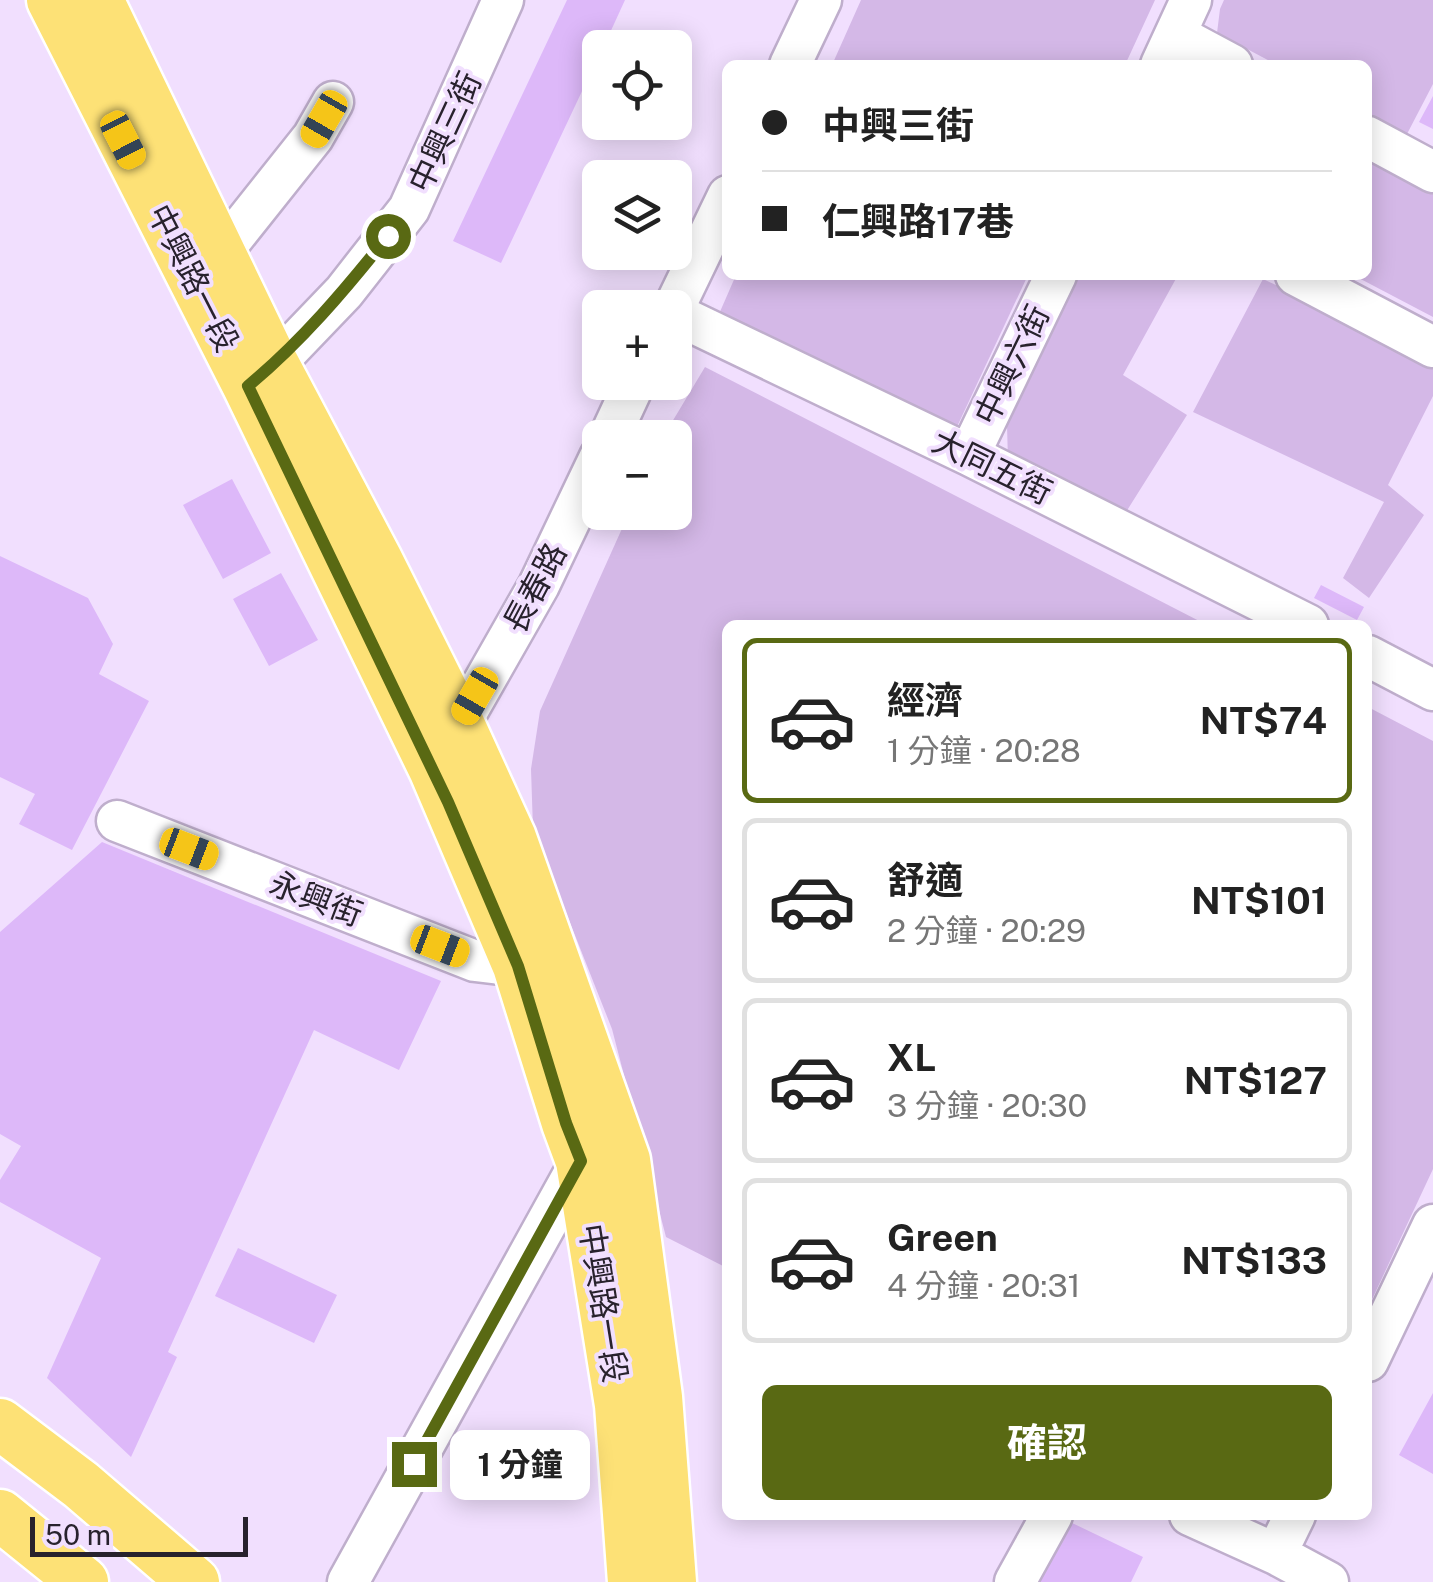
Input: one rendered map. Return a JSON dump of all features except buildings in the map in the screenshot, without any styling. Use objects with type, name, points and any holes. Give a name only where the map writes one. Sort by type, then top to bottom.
[{"type":"main road","name":"中興路一段","points":[[52,0],[261,375],[377,560],[511,838],[603,1161],[657,1396],[670,1582]]},
{"type":"main road","name":"中興路一段","points":[[98,0],[220,254],[261,375],[518,966],[566,1123],[603,1161],[633,1582]]},
{"type":"main road","points":[[0,1424],[81,1486],[194,1582]]},
{"type":"main road","points":[[0,1514],[83,1582]]},
{"type":"street","name":"中興三街","points":[[261,375],[344,292],[410,209],[504,0]]},
{"type":"street","points":[[792,60],[822,0]]},
{"type":"street","points":[[1176,33],[1223,60]]},
{"type":"street","points":[[220,254],[314,137],[333,102]]},
{"type":"street","points":[[1372,139],[1433,172]]},
{"type":"street","points":[[683,290],[722,209]]},
{"type":"street","name":"中興六街","points":[[969,455],[1054,280]]},
{"type":"street","points":[[1306,280],[1433,346]]},
{"type":"street","name":"大同五街","points":[[692,319],[1298,620]]},
{"type":"street","name":"長春路","points":[[434,769],[540,584],[582,495]]},
{"type":"street","points":[[1372,658],[1433,690]]},
{"type":"street","name":"永興街","points":[[117,821],[476,960],[518,966]]},
{"type":"street","points":[[348,1582],[603,1161]]},
{"type":"street","points":[[1372,1356],[1416,1302],[1433,1225]]},
{"type":"street","points":[[1016,1582],[1049,1520]]},
{"type":"street","points":[[1201,1520],[1328,1582]]},
{"type":"street","points":[[1276,1554],[1293,1520]]},
{"type":"shaded area","points":[[861,0],[1155,0],[1127,60],[834,60]]},
{"type":"shaded area","points":[[1224,0],[1433,0],[1433,84],[1407,134],[1372,116],[1372,60],[1268,60],[1217,33]]},
{"type":"shaded area","points":[[1372,160],[1433,193],[1433,317],[1363,280],[1372,280]]},
{"type":"shaded area","points":[[734,280],[1026,280],[955,431],[719,314]]},
{"type":"shaded area","points":[[1075,280],[1175,280],[1123,375],[1187,415],[1121,520],[1008,461],[1007,425]]},
{"type":"shaded area","points":[[1262,280],[1433,359],[1433,396],[1388,485],[1424,515],[1369,598],[1343,578],[1384,502],[1193,412]]},
{"type":"shaded area","points":[[705,367],[1197,620],[722,620],[722,1265],[666,1237],[612,1029],[533,829],[531,769],[540,711],[621,530],[692,530],[692,420],[673,420],[685,400],[692,400],[692,389]]},
{"type":"shaded area","points":[[1372,709],[1433,741],[1433,1169],[1372,1299]]},
{"type":"route","points":[[388,236],[344,292],[274,365],[248,386],[434,769],[518,966],[581,1161],[414,1464]]}]
